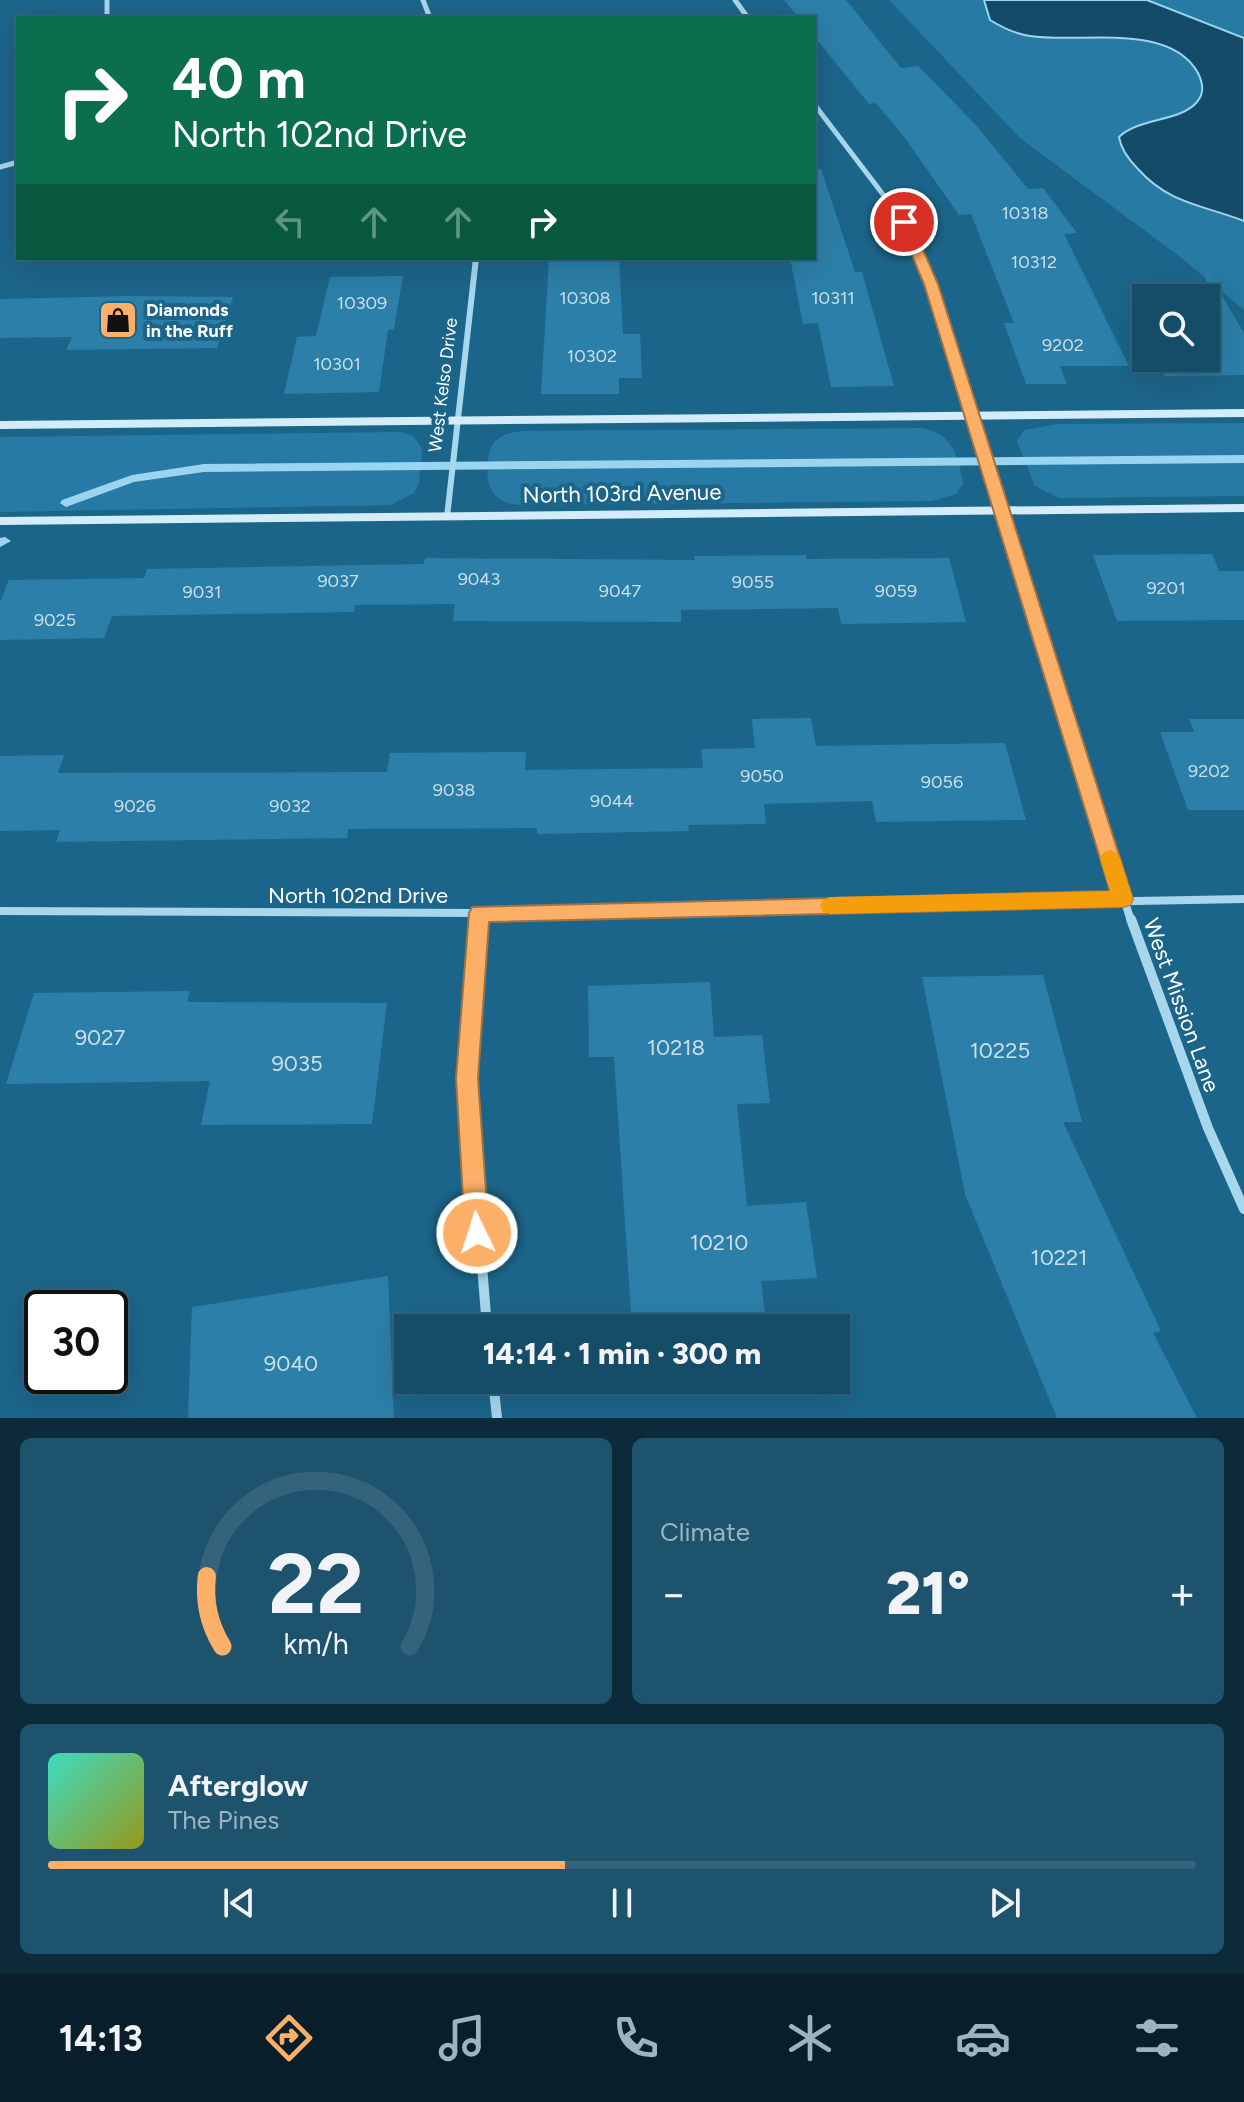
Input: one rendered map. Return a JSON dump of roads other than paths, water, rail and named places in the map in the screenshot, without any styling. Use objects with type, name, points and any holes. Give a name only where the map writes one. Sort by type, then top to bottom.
[{"type":"street","name":"West Mission Lane","points":[[816,107],[904,222],[931,284],[1123,899],[1208,1128],[1244,1209]]},
{"type":"street","name":"West Kelso Drive","points":[[447,517],[476,260]]},
{"type":"street","points":[[0,425],[1244,413]]},
{"type":"street","name":"North 103rd Avenue","points":[[0,521],[1244,508]]},
{"type":"street","name":"North 102nd Drive","points":[[0,911],[479,913],[1244,899]]},
{"type":"street","points":[[479,913],[467,1078],[486,1314]]},
{"type":"street","points":[[494,1394],[497,1418]]},
{"type":"waterway","points":[[66,503],[132,479],[204,468],[1244,459]]},
{"type":"waterway","points":[[0,543],[5,541]]},
{"type":"place","name":"Diamonds in the Ruff","points":[[118,320]]}]
